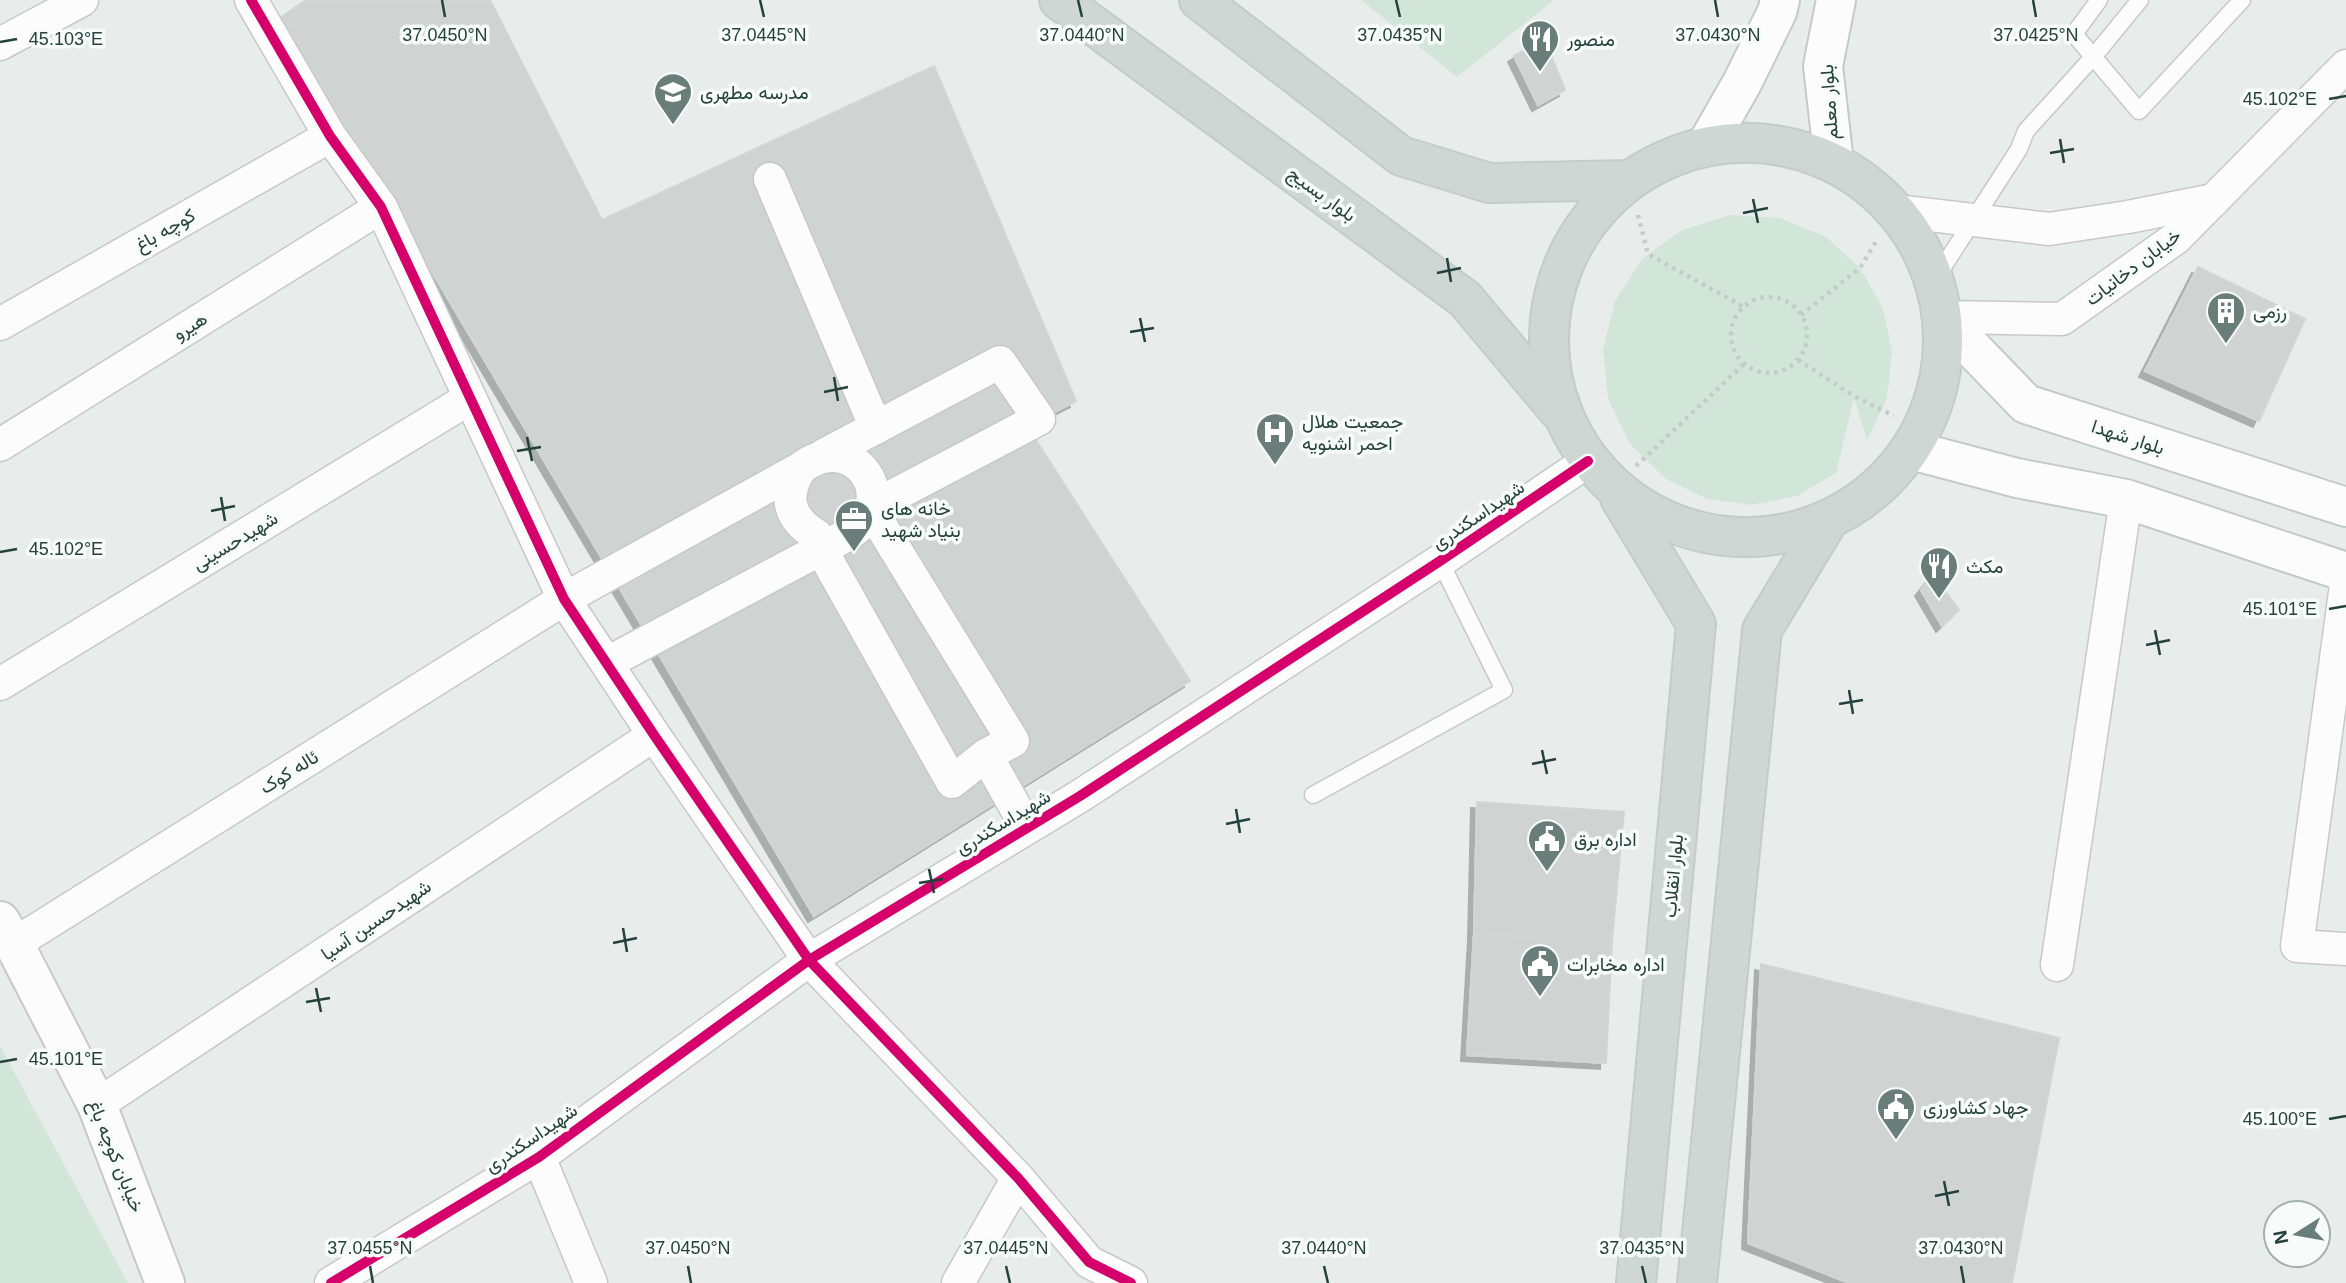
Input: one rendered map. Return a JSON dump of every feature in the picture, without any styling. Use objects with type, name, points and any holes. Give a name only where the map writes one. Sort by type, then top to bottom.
[{"type":"main road","name":"بلوار بسیج","points":[[1059,0],[1465,299],[1562,414]]},
{"type":"main road","points":[[1199,0],[1401,156],[1489,183],[1629,180]]},
{"type":"main road","points":[[1706,146],[1742,83],[1777,12],[1780,0]]},
{"type":"main road","name":"بلوار معلم","points":[[1834,163],[1823,66],[1836,0]]},
{"type":"main road","points":[[1739,142],[1772,144],[1804,151],[1834,163],[1867,184],[1896,212],[1918,244],[1938,299],[1943,356],[1936,393],[1917,439],[1875,491],[1829,521],[1774,537],[1718,537],[1663,521],[1615,490],[1588,461],[1562,414],[1548,350],[1555,285],[1583,227],[1629,180],[1665,159],[1706,146],[1739,142]]},
{"type":"main road","name":"بلوار شهدا","points":[[1938,299],[2026,404],[2346,507]]},
{"type":"main road","points":[[1917,439],[2017,478],[2126,499],[2346,572]]},
{"type":"main road","name":"بلوار انقلاب","points":[[1615,490],[1696,624],[1636,1283]]},
{"type":"main road","points":[[1697,1283],[1762,629],[1829,521]]},
{"type":"main road","name":"خیابان کوچه باغ","points":[[7,933],[97,1105],[165,1283]]},
{"type":"street","points":[[0,44],[82,0]]},
{"type":"street","points":[[251,0],[330,136],[381,207],[564,599],[654,735],[809,960],[1018,1178],[1089,1262],[1131,1283]]},
{"type":"street","name":"خیابان دخانیات","points":[[1938,299],[2062,319],[2176,237],[2346,66]]},
{"type":"street","name":"کوچه باغ","points":[[0,324],[330,136]]},
{"type":"street","points":[[770,179],[876,428]]},
{"type":"street","points":[[1896,212],[2049,229],[2214,200]]},
{"type":"street","name":"هیرو","points":[[0,445],[381,207]]},
{"type":"street","name":"ئاله کوک","points":[[7,933],[564,599],[1000,362],[1039,419],[870,508]]},
{"type":"street","name":"شهیدحسینی","points":[[0,684],[470,398]]},
{"type":"street","points":[[607,663],[821,550],[855,531],[865,521],[870,508],[870,481],[862,469],[851,460],[838,455],[812,462],[794,479],[790,492],[791,505],[804,528],[816,535],[821,550],[952,782],[986,755],[1013,741],[870,508]]},
{"type":"street","name":"شهیداسکندری","points":[[331,1283],[538,1157],[809,960],[1027,828],[1440,561],[1588,461]]},
{"type":"street","points":[[2057,965],[2126,499]]},
{"type":"street","points":[[2346,584],[2297,946],[2346,949]]},
{"type":"street","name":"شهیدحسین آسیا","points":[[97,1105],[654,735]]},
{"type":"street","points":[[986,755],[1027,828]]},
{"type":"street","points":[[538,1157],[592,1283]]},
{"type":"street","points":[[958,1283],[1018,1178]]},
{"type":"lane","points":[[2099,0],[2074,34],[2139,111],[2242,0]]},
{"type":"lane","points":[[1938,299],[2019,149],[2026,131],[2140,0]]},
{"type":"lane","points":[[1313,795],[1504,690],[1440,561]]},
{"type":"path","points":[[1629,180],[1648,254],[1744,307]]},
{"type":"path","points":[[1801,314],[1860,268],[1896,212]]},
{"type":"path","points":[[1770,297],[1792,305],[1801,314],[1806,326],[1805,349],[1789,368],[1778,373],[1766,373],[1744,364],[1737,355],[1731,330],[1735,317],[1744,307],[1755,300],[1770,297]]},
{"type":"path","points":[[1798,360],[1917,439]]},
{"type":"path","points":[[1615,490],[1643,457],[1744,364]]},
{"type":"green space","points":[[1361,0],[1554,0],[1457,77]]},
{"type":"green space","points":[[1730,215],[1780,218],[1826,237],[1860,268],[1883,308],[1892,352],[1887,398],[1867,440],[1854,398],[1836,473],[1797,496],[1752,505],[1707,499],[1666,479],[1630,444],[1608,399],[1603,349],[1615,301],[1642,259],[1682,230]]},
{"type":"green space","points":[[0,1046],[128,1283],[0,1283]]},
{"type":"building","name":"خانه های بنیاد شهید","points":[[306,0],[490,0],[602,220],[934,66],[1076,401],[1027,426],[1190,681],[814,916],[281,17]]},
{"type":"building","name":"منصور","points":[[1544,38],[1565,90],[1538,105],[1514,56]]},
{"type":"building","name":"رزمی","points":[[2198,267],[2305,319],[2259,421],[2145,371]]},
{"type":"building","name":"مکث","points":[[1933,575],[1959,610],[1942,626],[1921,590]]},
{"type":"building","name":"اداره برق","points":[[1477,802],[1624,812],[1612,941],[1474,934]]},
{"type":"building","name":"اداره مخابرات","points":[[1474,934],[1612,941],[1606,1063],[1467,1055]]},
{"type":"building","name":"جهاد کشاورزی","points":[[1761,964],[2059,1038],[2012,1283],[1849,1283],[1748,1243]]},
{"type":"cycle path","points":[[251,0],[330,136],[381,207],[564,599],[654,735],[809,960],[1018,1178],[1089,1262],[1131,1283]]},
{"type":"cycle path","points":[[331,1283],[539,1157],[809,960],[1080,796],[1588,461]]},
{"type":"place","name":"منصور","points":[[1540,73]]},
{"type":"place","name":"مدرسه مطهری","points":[[673,126]]},
{"type":"place","name":"رزمی","points":[[2226,345]]},
{"type":"place","name":"جمعیت هلال احمر اشنویه","points":[[1275,466]]},
{"type":"place","name":"خانه های بنیاد شهید","points":[[854,553]]},
{"type":"place","name":"مکث","points":[[1939,600]]},
{"type":"place","name":"اداره برق","points":[[1547,873]]},
{"type":"place","name":"اداره مخابرات","points":[[1540,998]]},
{"type":"place","name":"جهاد کشاورزی","points":[[1896,1141]]}]
